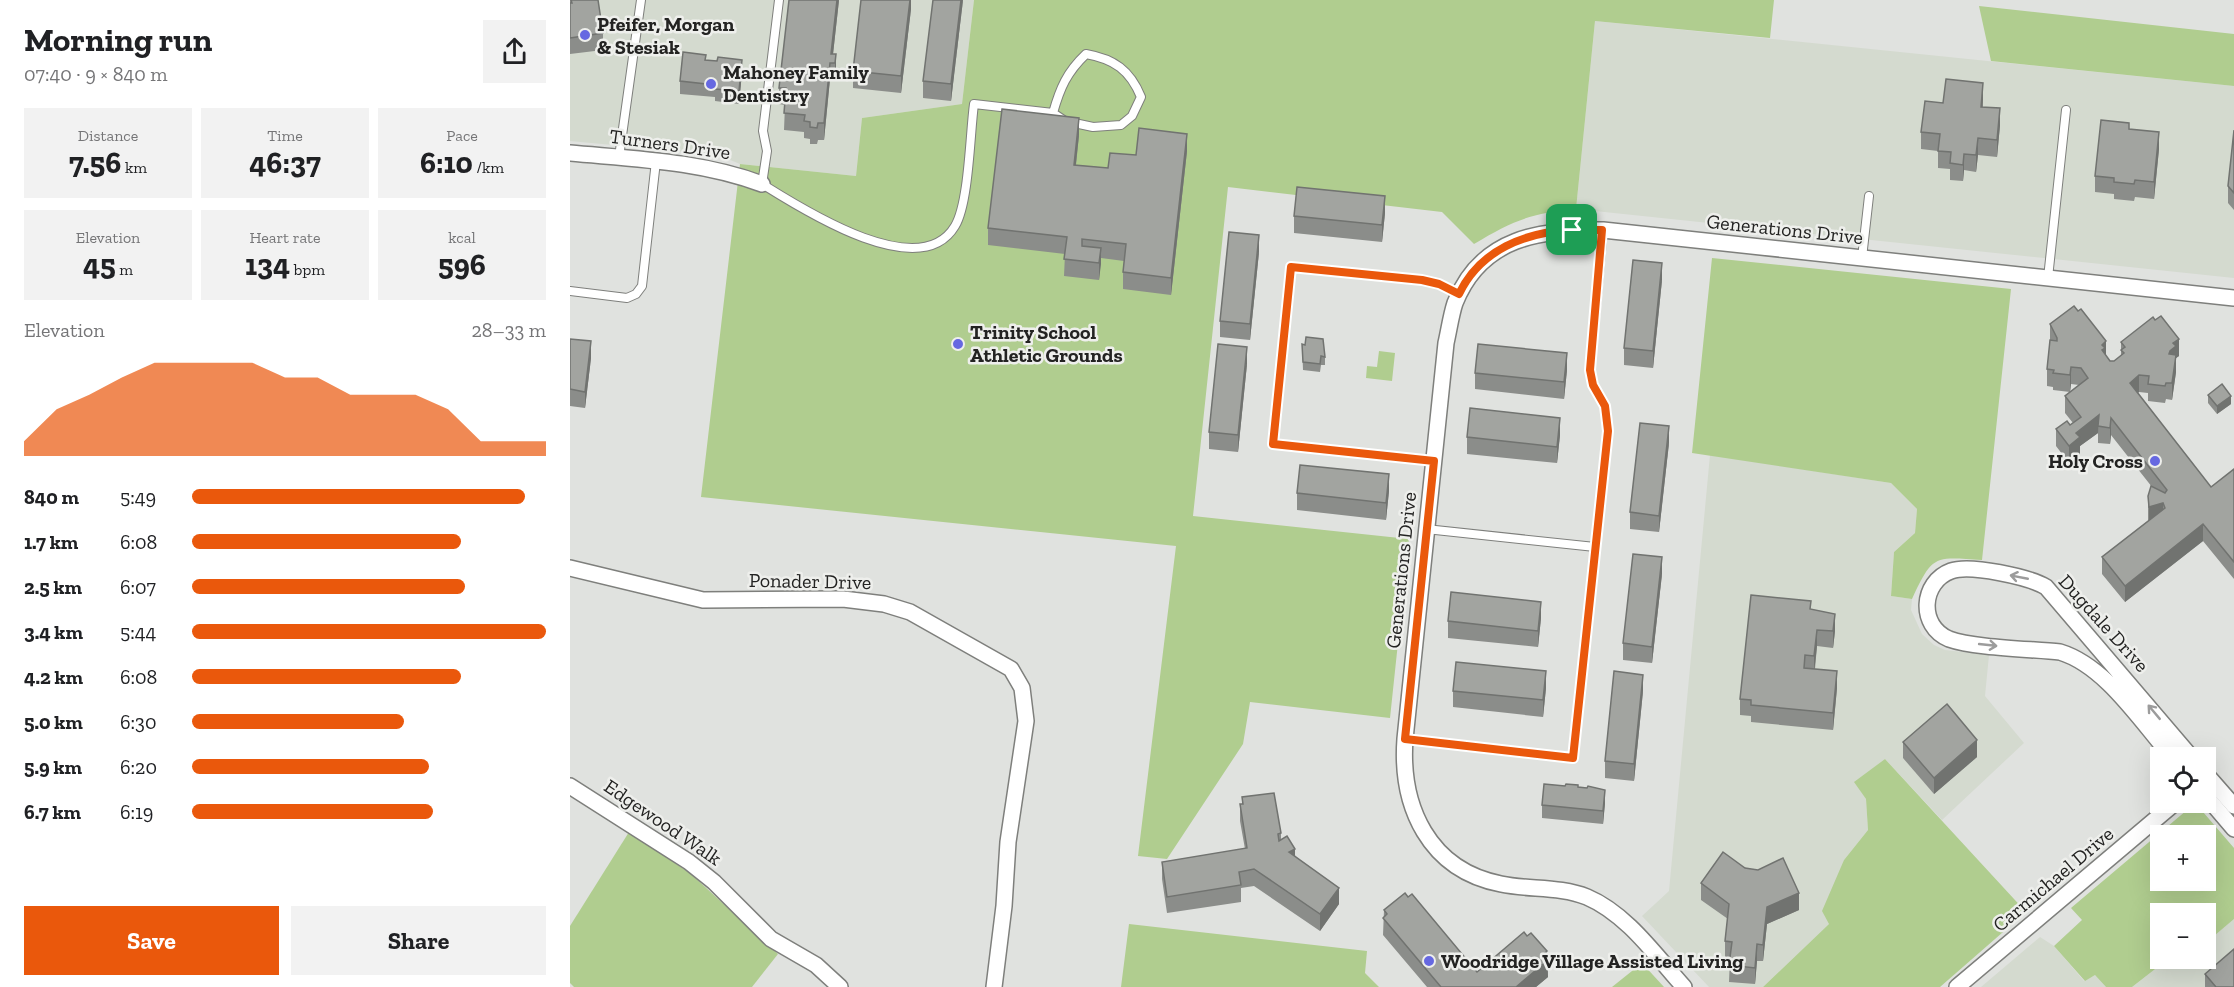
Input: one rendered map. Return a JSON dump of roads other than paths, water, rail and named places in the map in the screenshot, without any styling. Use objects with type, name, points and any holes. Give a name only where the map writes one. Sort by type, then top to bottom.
[{"type":"street","name":"Turners Drive","points":[[570,153],[708,167],[762,184]]},
{"type":"street","name":"Generations Drive","points":[[1684,987],[1622,920],[1586,897],[1562,891],[1501,884],[1459,867],[1445,856],[1419,825],[1410,806],[1403,768],[1405,739],[1446,344],[1459,294],[1486,258],[1507,245],[1548,231],[1602,230],[2234,298]]},
{"type":"street","name":"Ponader Drive","points":[[570,568],[703,600],[843,599],[884,604],[910,612],[1011,669],[1022,688],[1026,721],[1008,842],[1004,906],[994,987]]},
{"type":"street","name":"Dugdale Drive","points":[[2163,747],[2095,669],[2075,657],[2060,652],[1960,642],[1940,633],[1932,624],[1926,606],[1933,585],[1941,577],[1960,569],[2021,576],[2046,587],[2183,747]]},
{"type":"street","name":"Edgewood Walk","points":[[570,786],[689,862],[714,882],[771,939],[816,965],[840,987]]},
{"type":"street","points":[[2216,786],[2234,806]]},
{"type":"street","points":[[2216,808],[2234,829]]},
{"type":"street","name":"Carmichael Drive","points":[[1957,987],[2163,813]]},
{"type":"lane","points":[[619,157],[641,0]]},
{"type":"lane","points":[[780,0],[763,131],[766,151],[762,184],[814,217],[896,247],[924,249],[945,238],[956,225],[962,206],[974,104],[1053,113],[1065,121],[1093,127],[1121,125],[1132,117],[1141,97],[1133,78],[1104,57],[1086,54],[1070,69],[1060,87],[1053,113]]},
{"type":"lane","points":[[2048,278],[2066,110]]},
{"type":"lane","points":[[570,291],[627,298],[636,294],[642,286],[656,161]]},
{"type":"lane","points":[[1862,258],[1869,196]]},
{"type":"lane","points":[[1405,739],[1573,758],[1608,431],[1605,406],[1593,385],[1590,370],[1602,230]]},
{"type":"lane","points":[[1434,461],[1273,444],[1291,267],[1422,280],[1439,284],[1459,294]]},
{"type":"lane","points":[[1426,529],[1595,547]]},
{"type":"place","name":"Pfeifer, Morgan & Stesiak","points":[[585,35]]},
{"type":"place","name":"Mahoney Family Dentistry","points":[[711,84]]},
{"type":"place","name":"Trinity School Athletic Grounds","points":[[958,344]]},
{"type":"place","name":"Holy Cross","points":[[2155,461]]},
{"type":"place","name":"Woodridge Village Assisted Living","points":[[1429,961]]}]
